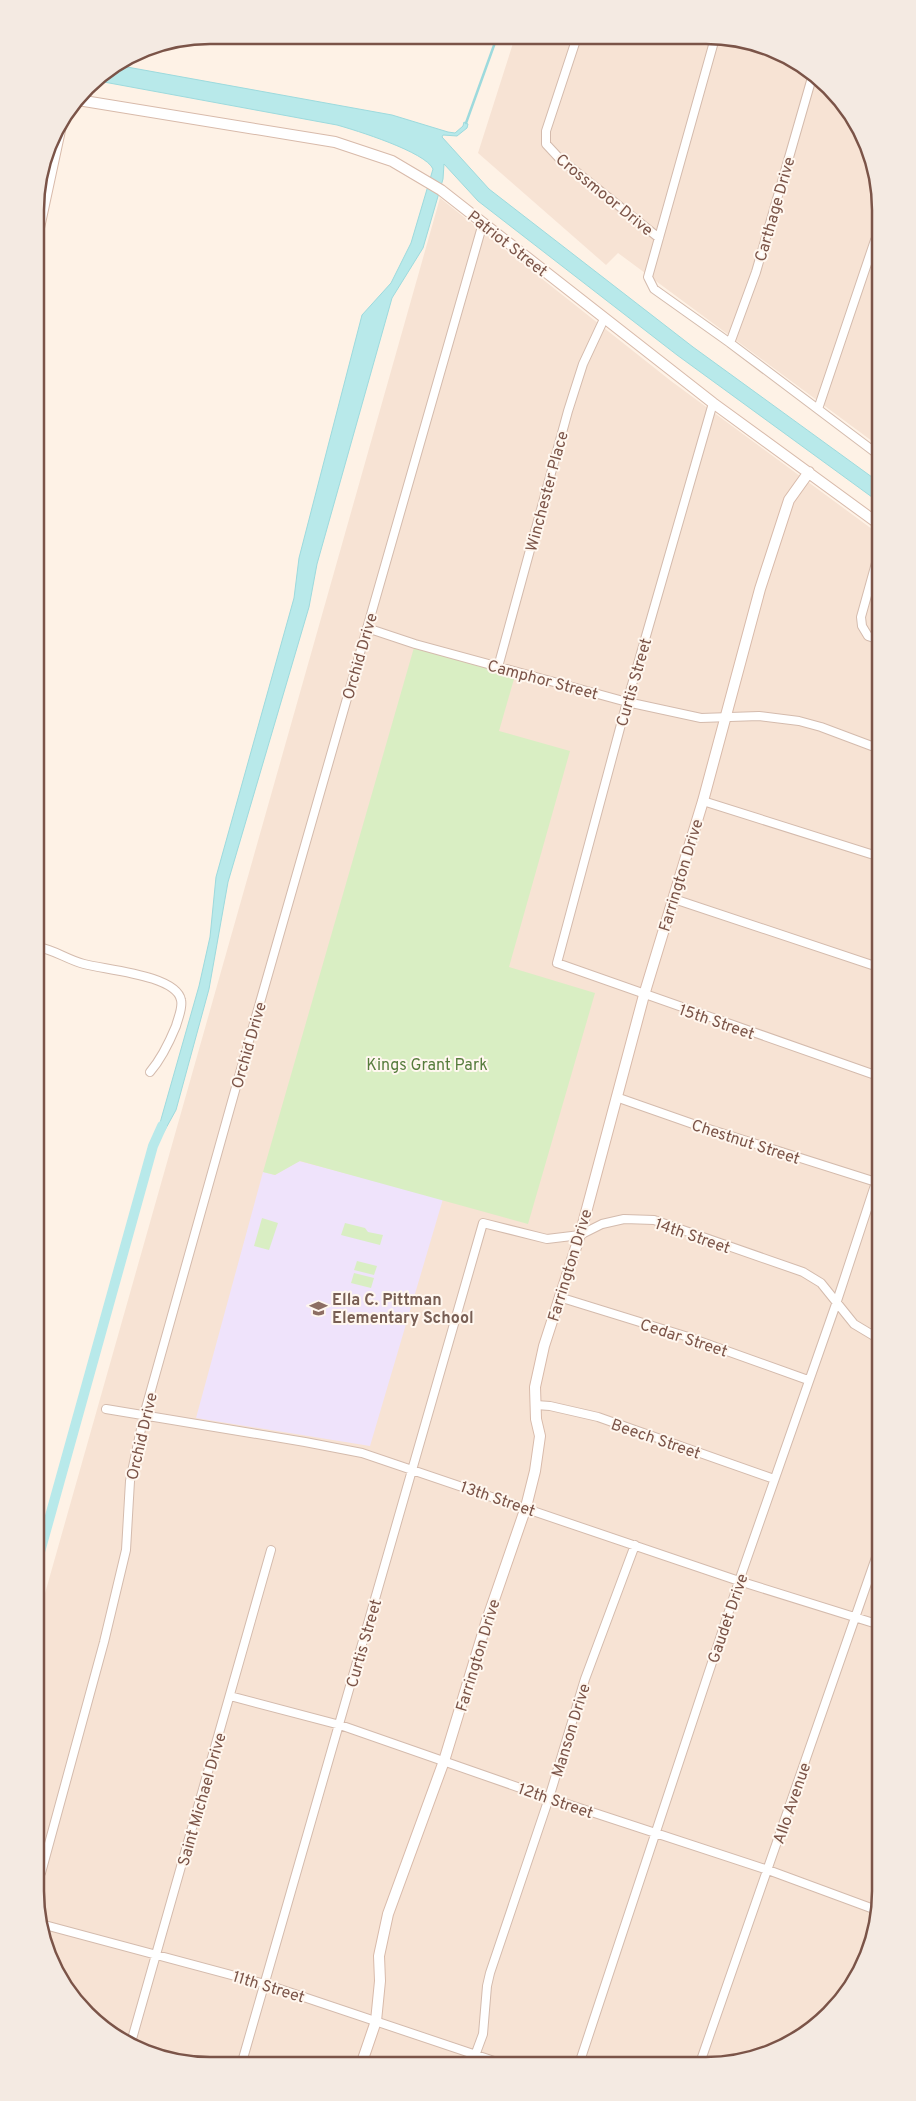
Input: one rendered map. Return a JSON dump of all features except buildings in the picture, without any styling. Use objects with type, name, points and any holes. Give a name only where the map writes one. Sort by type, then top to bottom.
[{"type":"street","name":"Crossmoor Drive","points":[[575,44],[546,132],[546,144],[559,158],[659,238]]},
{"type":"street","points":[[713,44],[648,277],[654,289],[730,343],[872,450]]},
{"type":"street","name":"Carthage Drive","points":[[730,343],[756,272],[810,81]]},
{"type":"street","name":"Patriot Street","points":[[85,101],[335,142],[392,161],[441,190],[713,403],[872,519]]},
{"type":"street","points":[[44,205],[57,144]]},
{"type":"street","name":"Orchid Drive","points":[[44,1862],[104,1642],[126,1550],[130,1480],[144,1416],[242,1062],[483,224]]},
{"type":"street","points":[[818,409],[872,249]]},
{"type":"street","name":"Winchester Place","points":[[498,667],[571,401],[583,364],[604,319]]},
{"type":"street","name":"Curtis Street","points":[[557,963],[627,702],[713,403]]},
{"type":"street","name":"Farrington Drive","points":[[364,2057],[376,2021],[380,1981],[380,1956],[388,1914],[444,1761],[486,1620],[526,1507],[536,1471],[540,1436],[536,1419],[536,1387],[544,1346],[580,1235],[644,995],[703,800],[760,589],[785,511],[796,489],[809,472]]},
{"type":"street","points":[[872,577],[861,617],[862,626],[868,636],[872,637]]},
{"type":"street","name":"Camphor Street","points":[[367,628],[415,644],[627,702],[701,718],[759,716],[799,722],[821,727],[872,746]]},
{"type":"street","points":[[703,800],[872,854]]},
{"type":"street","points":[[674,899],[872,964]]},
{"type":"street","points":[[44,949],[82,964],[155,979],[168,984],[176,990],[181,1000],[180,1012],[169,1044],[158,1063],[150,1072]]},
{"type":"street","name":"15th Street","points":[[557,963],[872,1074]]},
{"type":"street","name":"Chestnut Street","points":[[616,1097],[693,1124],[872,1178]]},
{"type":"street","name":"Gaudet Drive","points":[[581,2057],[739,1581],[836,1304],[872,1194]]},
{"type":"street","name":"14th Street","points":[[483,1224],[547,1239],[580,1235],[602,1224],[624,1219],[654,1220],[803,1272],[821,1283],[854,1324],[872,1335]]},
{"type":"street","name":"Curtis Street","points":[[243,2057],[483,1224]]},
{"type":"street","name":"Cedar Street","points":[[559,1297],[685,1336],[808,1380]]},
{"type":"street","name":"Beech Street","points":[[536,1405],[550,1406],[598,1418],[774,1479]]},
{"type":"street","name":"13th Street","points":[[106,1409],[362,1453],[412,1468],[739,1581],[872,1622]]},
{"type":"street","name":"Manson Drive","points":[[474,2057],[485,2022],[487,1986],[490,1973],[549,1798],[586,1680],[634,1545]]},
{"type":"street","name":"Saint Michael Drive","points":[[132,2038],[271,1550]]},
{"type":"street","name":"Allo Avenue","points":[[702,2057],[872,1569]]},
{"type":"street","name":"12th Street","points":[[230,1696],[340,1725],[549,1798],[768,1870],[871,1908]]},
{"type":"street","name":"11th Street","points":[[47,1926],[265,1984],[376,2021],[471,2057]]},
{"type":"shaded area","points":[[513,44],[728,45],[760,53],[780,61],[799,72],[824,92],[838,109],[860,146],[867,167],[872,209],[872,441],[618,253],[606,265],[478,153]]},
{"type":"shaded area","points":[[440,198],[671,381],[872,529],[872,1902],[867,1934],[860,1955],[838,1992],[816,2016],[780,2040],[749,2052],[728,2056],[209,2057],[177,2054],[136,2040],[100,2016],[78,1992],[56,1955],[49,1934],[44,1892],[44,1597]]},
{"type":"shaded area","name":"Ella C. Pittman Elementary School","points":[[299,1161],[443,1199],[370,1446],[196,1418],[263,1172],[275,1175]]},
{"type":"green space","name":"Kings Grant Park","points":[[415,644],[516,672],[499,731],[570,751],[509,967],[595,993],[528,1224],[300,1161],[275,1175],[263,1172]]},
{"type":"green space","points":[[262,1218],[278,1223],[269,1250],[254,1246]]},
{"type":"green space","points":[[345,1223],[365,1228],[368,1232],[383,1235],[380,1245],[341,1235]]},
{"type":"green space","points":[[357,1261],[377,1266],[374,1275],[354,1270]]},
{"type":"green space","points":[[354,1273],[374,1278],[371,1288],[351,1283]]},
{"type":"water","points":[[126,67],[392,115],[448,132],[455,133],[463,126],[464,122],[468,124],[467,128],[457,136],[443,135],[442,137],[489,189],[693,347],[872,477],[872,497],[677,355],[478,201],[444,164],[443,179],[423,248],[392,298],[317,564],[309,607],[228,882],[209,989],[176,1110],[160,1139],[156,1137],[199,986],[210,937],[216,877],[294,598],[299,558],[362,315],[391,283],[411,243],[433,169],[428,162],[404,149],[337,125],[104,82]]},
{"type":"waterway","points":[[466,123],[494,44]]},
{"type":"waterway","points":[[44,1538],[153,1146],[162,1126]]},
{"type":"place","name":"Ella C. Pittman Elementary School","points":[[318,1308]]}]
